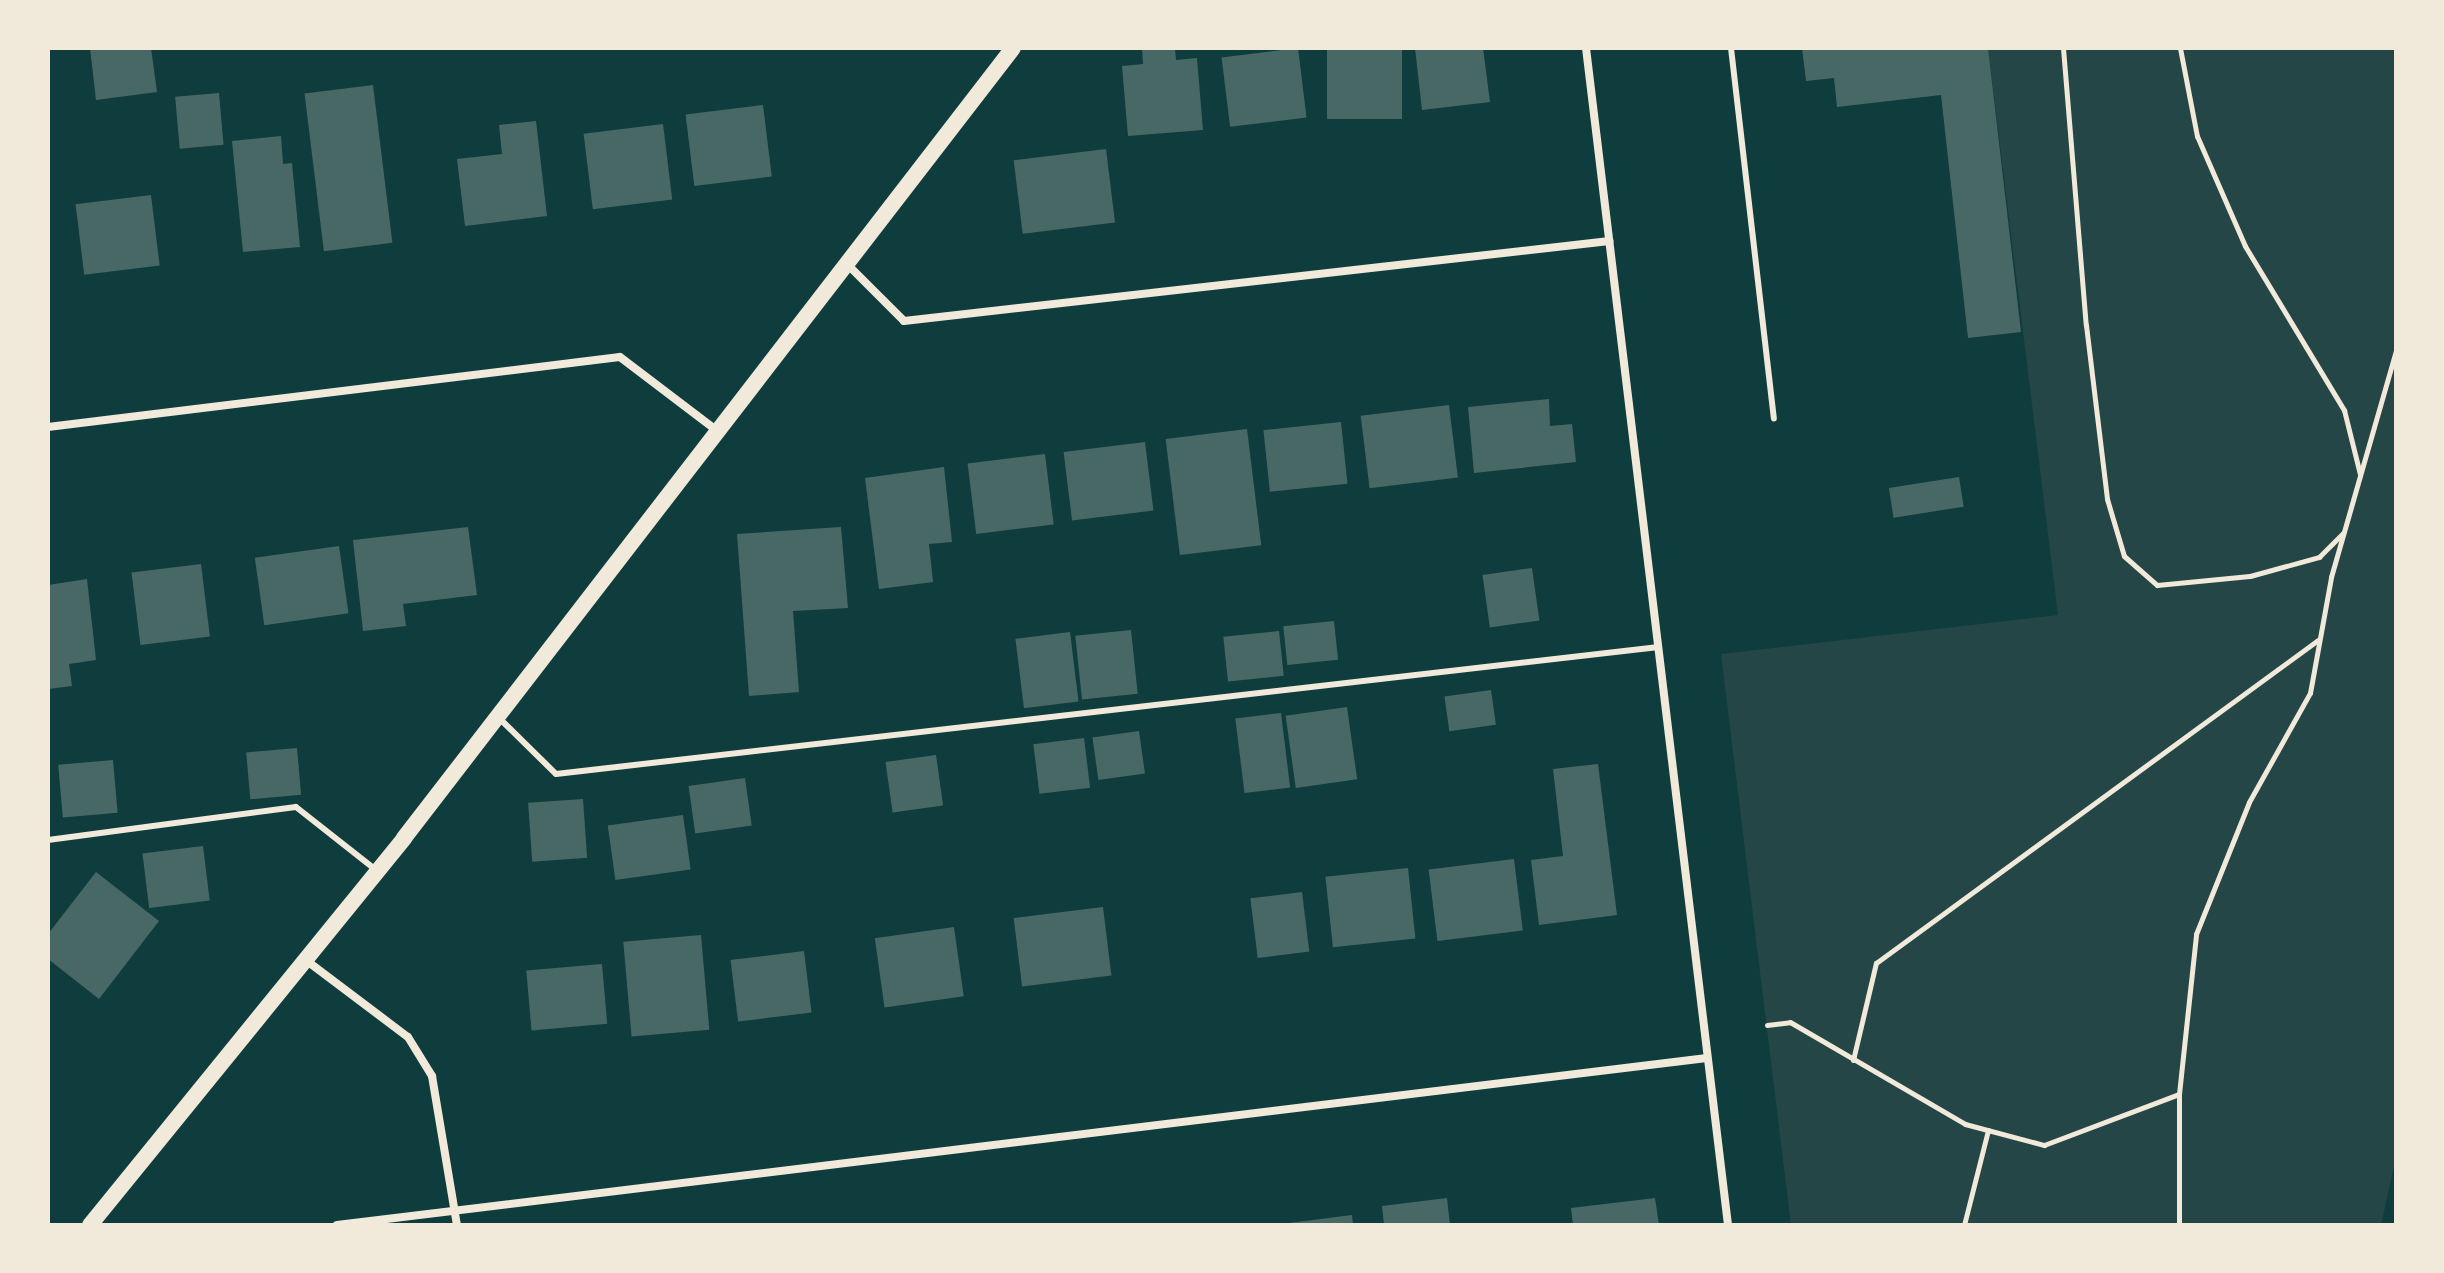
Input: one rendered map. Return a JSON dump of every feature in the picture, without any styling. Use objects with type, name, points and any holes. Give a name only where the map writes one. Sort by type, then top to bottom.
[{"type":"main road","points":[[90,1225],[378,871],[844,261],[1013,48]]},
{"type":"street","points":[[1586,48],[1728,1225]]},
{"type":"street","points":[[844,261],[904,321],[1609,241]]},
{"type":"street","points":[[48,427],[620,357],[715,429]]},
{"type":"street","points":[[307,961],[408,1037],[432,1076],[457,1225]]},
{"type":"street","points":[[337,1225],[1707,1058]]},
{"type":"lane","points":[[1731,48],[1774,419]]},
{"type":"lane","points":[[498,717],[556,774],[1660,647]]},
{"type":"lane","points":[[48,840],[296,807],[378,871]]},
{"type":"path","points":[[2063,48],[2088,340],[2107,499],[2124,556],[2157,585],[2250,576],[2319,557],[2344,533]]},
{"type":"path","points":[[2180,48],[2197,136],[2245,246],[2344,410],[2360,475]]},
{"type":"path","points":[[2179,1225],[2179,1094],[2196,934],[2249,802],[2310,693],[2318,640],[2344,533],[2396,351]]},
{"type":"path","points":[[1853,1060],[1876,963],[2318,640]]},
{"type":"path","points":[[1767,1025],[1790,1022],[1853,1060],[1988,1130],[2044,1145],[2179,1094]]},
{"type":"path","points":[[1964,1225],[1988,1130]]},
{"type":"shaded area","points":[[1988,48],[2396,48],[2396,1158],[2381,1225],[1791,1225],[1721,654],[2058,615]]},
{"type":"building","points":[[90,48],[151,48],[157,92],[96,100]]},
{"type":"building","points":[[1142,48],[1175,48],[1176,60],[1197,58],[1203,130],[1128,136],[1122,66],[1143,64]]},
{"type":"building","points":[[1298,48],[1307,117],[1230,127],[1222,57]]},
{"type":"building","points":[[1327,48],[1402,48],[1402,119],[1327,119]]},
{"type":"building","points":[[1415,48],[1483,48],[1490,102],[1422,110]]},
{"type":"building","points":[[1802,48],[1988,48],[2021,332],[1968,338],[1941,95],[1837,107],[1834,78],[1806,81]]},
{"type":"building","points":[[373,85],[392,243],[324,251],[305,93]]},
{"type":"building","points":[[219,93],[224,145],[180,149],[175,97]]},
{"type":"building","points":[[763,105],[772,176],[694,186],[686,115]]},
{"type":"building","points":[[536,121],[547,216],[465,226],[457,159],[502,154],[499,125]]},
{"type":"building","points":[[663,124],[672,199],[593,209],[584,134]]},
{"type":"building","points":[[281,136],[283,164],[292,163],[300,247],[243,252],[232,141]]},
{"type":"building","points":[[1106,149],[1115,222],[1023,234],[1014,160]]},
{"type":"building","points":[[151,195],[160,265],[84,275],[76,204]]},
{"type":"building","points":[[1549,399],[1550,426],[1572,424],[1576,462],[1474,473],[1468,407]]},
{"type":"building","points":[[1449,405],[1458,477],[1370,488],[1361,416]]},
{"type":"building","points":[[1341,422],[1347,484],[1270,492],[1263,430]]},
{"type":"building","points":[[1247,429],[1261,545],[1180,555],[1166,439]]},
{"type":"building","points":[[1145,442],[1153,510],[1072,520],[1064,452]]},
{"type":"building","points":[[1045,454],[1054,524],[976,534],[968,464]]},
{"type":"building","points":[[944,467],[952,542],[929,544],[933,582],[879,589],[865,478]]},
{"type":"building","points":[[1959,477],[1964,507],[1894,518],[1889,488]]},
{"type":"building","points":[[468,527],[477,595],[403,604],[406,626],[363,631],[353,540]]},
{"type":"building","points":[[841,527],[848,608],[793,611],[799,692],[749,696],[737,534]]},
{"type":"building","points":[[339,546],[348,613],[264,625],[255,558]]},
{"type":"building","points":[[201,564],[210,636],[140,645],[132,573]]},
{"type":"building","points":[[1532,568],[1539,620],[1490,627],[1482,575]]},
{"type":"building","points":[[87,579],[96,660],[69,664],[72,686],[48,689],[48,585]]},
{"type":"building","points":[[1334,621],[1338,660],[1287,665],[1283,626]]},
{"type":"building","points":[[1131,630],[1138,694],[1082,700],[1075,636]]},
{"type":"building","points":[[1279,631],[1284,676],[1228,682],[1223,637]]},
{"type":"building","points":[[1070,632],[1079,701],[1024,708],[1015,639]]},
{"type":"building","points":[[1491,690],[1496,725],[1449,731],[1444,697]]},
{"type":"building","points":[[1347,707],[1357,779],[1296,788],[1286,716]]},
{"type":"building","points":[[1281,713],[1290,787],[1244,793],[1235,719]]},
{"type":"building","points":[[1139,731],[1145,774],[1098,780],[1092,738]]},
{"type":"building","points":[[1084,738],[1090,788],[1039,794],[1033,744]]},
{"type":"building","points":[[297,748],[301,795],[250,799],[246,752]]},
{"type":"building","points":[[936,755],[943,806],[893,813],[885,762]]},
{"type":"building","points":[[113,760],[118,813],[63,818],[58,765]]},
{"type":"building","points":[[1598,764],[1617,915],[1539,925],[1531,860],[1563,856],[1553,769]]},
{"type":"building","points":[[745,778],[752,826],[695,833],[689,786]]},
{"type":"building","points":[[583,799],[587,858],[532,862],[528,803]]},
{"type":"building","points":[[683,815],[691,869],[615,880],[608,826]]},
{"type":"building","points":[[203,846],[210,901],[149,908],[142,853]]},
{"type":"building","points":[[1514,859],[1523,930],[1437,941],[1429,869]]},
{"type":"building","points":[[1408,868],[1415,939],[1333,947],[1325,877]]},
{"type":"building","points":[[96,872],[159,921],[99,999],[48,959],[48,934]]},
{"type":"building","points":[[1302,892],[1309,952],[1258,958],[1250,898]]},
{"type":"building","points":[[1103,907],[1111,975],[1022,986],[1014,918]]},
{"type":"building","points":[[954,927],[964,996],[885,1007],[875,938]]},
{"type":"building","points":[[701,935],[709,1030],[632,1036],[623,942]]},
{"type":"building","points":[[804,951],[812,1013],[738,1022],[731,960]]},
{"type":"building","points":[[602,964],[607,1024],[532,1030],[526,971]]},
{"type":"building","points":[[1447,1198],[1450,1225],[1384,1225],[1382,1206]]},
{"type":"building","points":[[1655,1198],[1659,1225],[1573,1225],[1571,1208]]},
{"type":"building","points":[[1352,1215],[1353,1225],[1289,1225],[1289,1223]]}]
